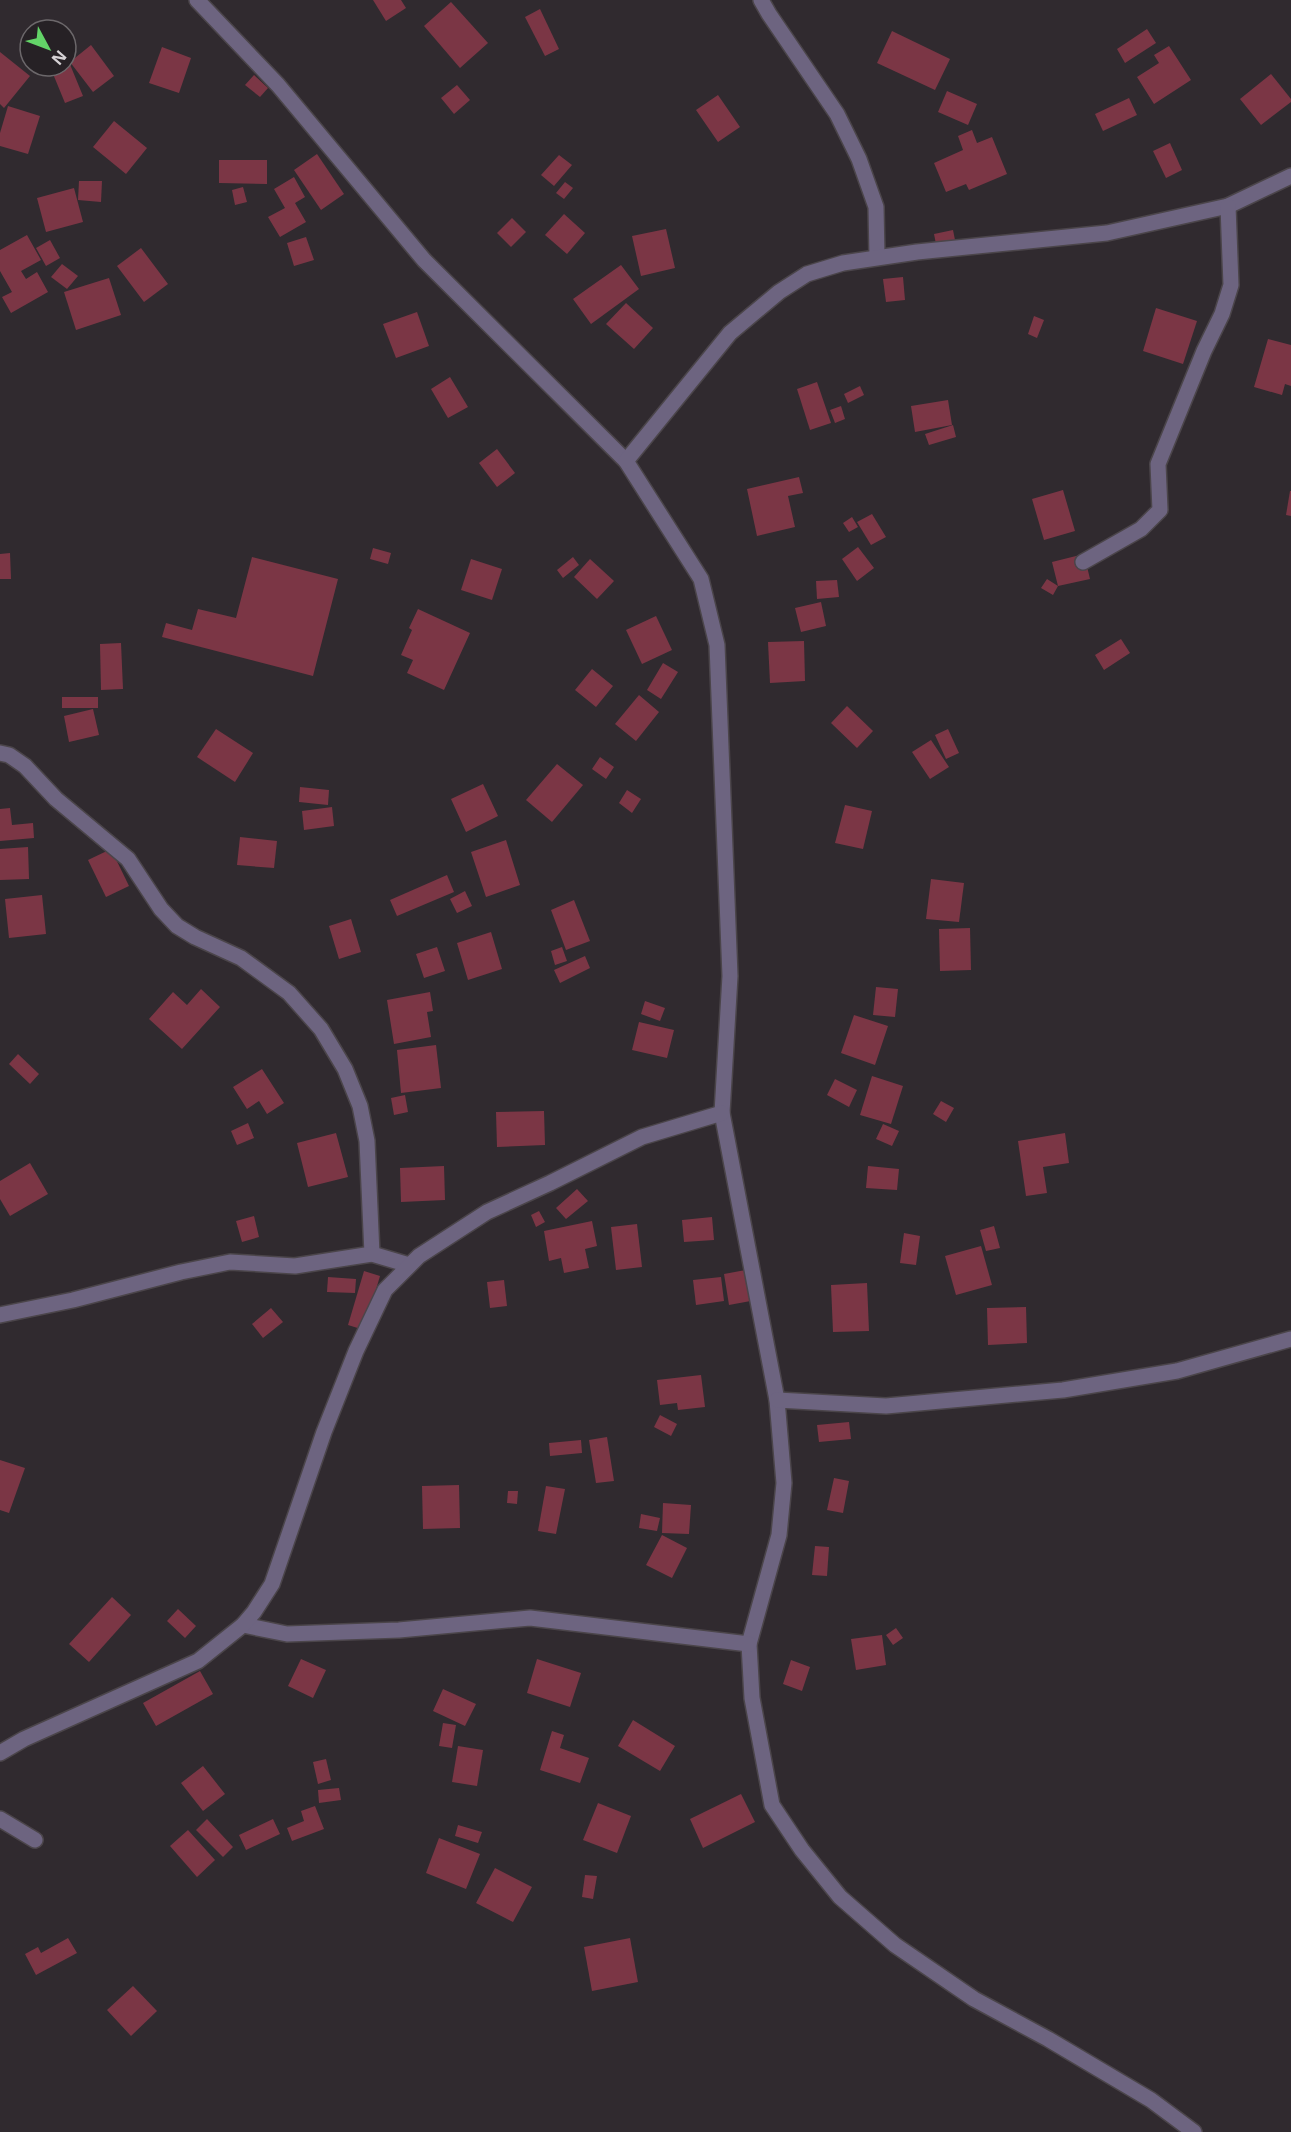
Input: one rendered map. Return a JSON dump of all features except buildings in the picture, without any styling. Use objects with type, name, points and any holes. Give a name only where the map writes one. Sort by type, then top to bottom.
[{"type":"street","points":[[197,0],[278,86],[424,260],[626,461],[701,579],[717,645],[730,976],[722,1113],[777,1400],[784,1483],[779,1535],[749,1644],[752,1698],[772,1805],[801,1850],[840,1897],[895,1945],[974,1999],[1048,2039],[1151,2100],[1194,2132]]},
{"type":"street","points":[[761,0],[837,114],[859,159],[876,207],[877,257]]},
{"type":"street","points":[[626,461],[730,333],[779,292],[807,274],[843,263],[877,257],[1107,234],[1228,206],[1291,176]]},
{"type":"street","points":[[1083,562],[1141,529],[1160,510],[1158,464],[1204,351],[1222,314],[1232,285],[1228,206]]},
{"type":"street","points":[[0,753],[9,755],[25,766],[56,799],[128,859],[161,909],[177,926],[195,937],[242,958],[289,993],[321,1029],[345,1070],[360,1106],[367,1142],[372,1254]]},
{"type":"street","points":[[0,1753],[24,1739],[198,1661],[243,1625],[254,1612],[272,1584],[324,1432],[356,1351],[385,1290],[419,1256],[487,1212],[642,1137],[722,1113]]},
{"type":"street","points":[[0,1315],[230,1262],[295,1266],[372,1254],[409,1265]]},
{"type":"street","points":[[777,1400],[886,1406],[1063,1390],[1177,1371],[1291,1339]]},
{"type":"street","points":[[243,1625],[287,1634],[399,1630],[531,1618],[749,1644]]},
{"type":"street","points":[[0,1819],[35,1840]]}]
